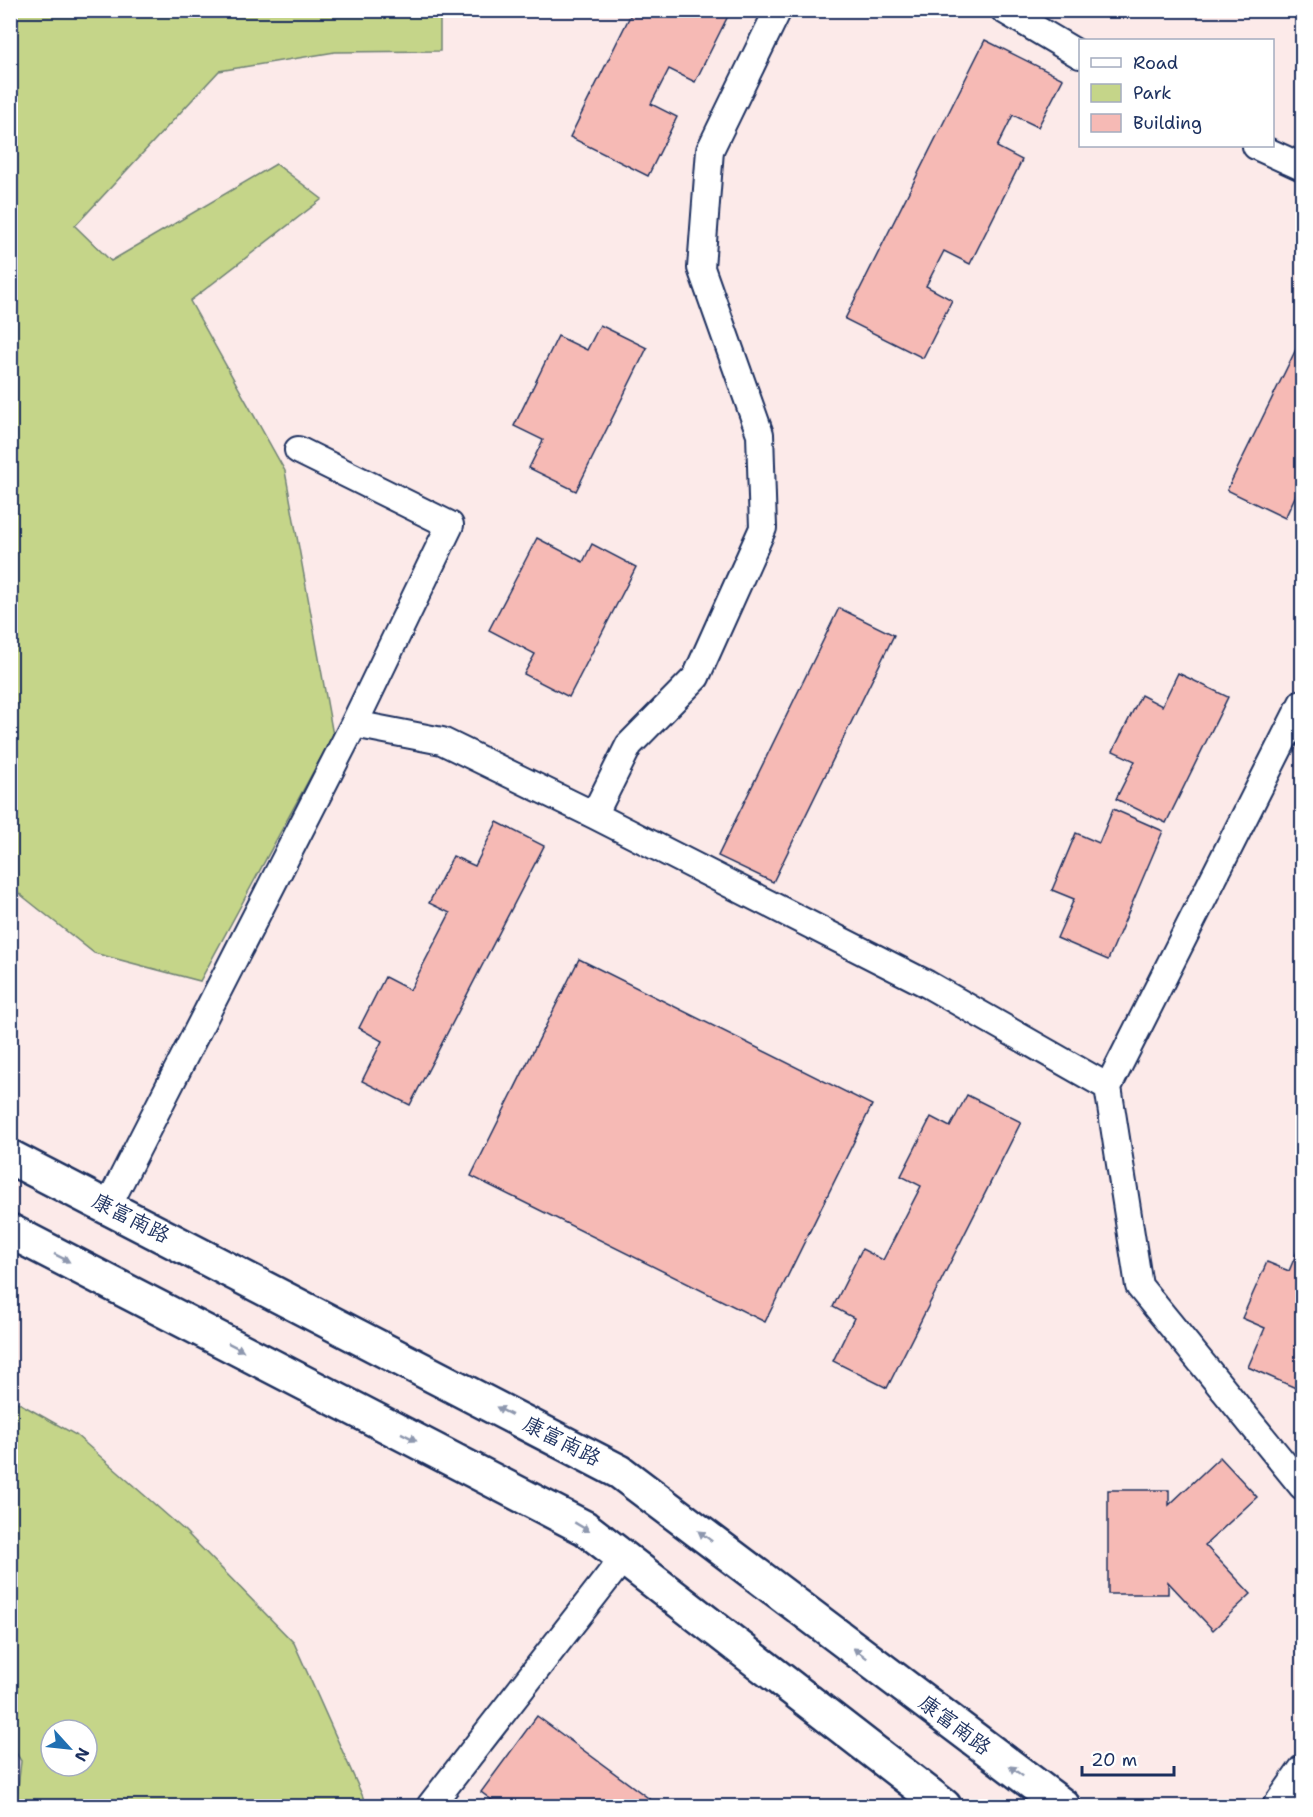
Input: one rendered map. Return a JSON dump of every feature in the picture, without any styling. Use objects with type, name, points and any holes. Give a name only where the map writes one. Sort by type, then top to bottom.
[{"type":"main road","name":"康富南路","points":[[10,1157],[620,1472],[1063,1806]]},
{"type":"main road","points":[[10,1231],[585,1528],[944,1806]]},
{"type":"street","points":[[594,815],[629,745],[696,677],[763,528],[760,434],[701,268],[710,150],[778,10]]},
{"type":"street","points":[[1004,10],[1079,54]]},
{"type":"street","points":[[1258,147],[1302,167]]},
{"type":"street","points":[[108,1206],[354,724],[450,525],[298,450]]},
{"type":"street","points":[[1302,703],[1107,1087],[1139,1286],[1302,1486]]},
{"type":"street","points":[[354,724],[442,741],[594,815],[927,984],[1107,1087]]},
{"type":"street","points":[[429,1806],[623,1558]]},
{"type":"street","points":[[1276,1806],[1302,1769]]},
{"type":"green space","points":[[10,11],[440,11],[440,51],[335,52],[219,71],[75,226],[111,261],[276,164],[322,199],[190,301],[285,471],[333,735],[200,981],[94,953],[11,887]]},
{"type":"green space","points":[[10,1398],[76,1435],[185,1531],[294,1643],[367,1806],[16,1806],[21,1761],[10,1743]]},
{"type":"building","points":[[633,10],[731,10],[695,82],[669,69],[651,104],[677,117],[648,176],[570,137]]},
{"type":"building","points":[[985,40],[1063,79],[1038,127],[1013,115],[997,147],[1022,160],[970,264],[944,251],[926,286],[952,300],[923,358],[845,319]]},
{"type":"building","points":[[600,325],[647,348],[576,491],[529,468],[543,440],[514,426],[558,336],[587,350]]},
{"type":"building","points":[[1302,337],[1302,482],[1285,518],[1227,490]]},
{"type":"building","points":[[537,538],[583,562],[592,544],[636,567],[569,697],[524,674],[535,654],[489,630]]},
{"type":"building","points":[[839,608],[894,635],[773,882],[718,856]]},
{"type":"building","points":[[1178,673],[1228,697],[1166,823],[1116,799],[1135,761],[1113,751],[1141,695],[1162,706]]},
{"type":"building","points":[[1113,809],[1163,831],[1108,960],[1057,938],[1074,899],[1052,890],[1076,833],[1099,843]]},
{"type":"building","points":[[497,822],[544,846],[410,1105],[362,1081],[382,1041],[359,1028],[385,977],[410,990],[450,913],[429,903],[453,856],[475,866]]},
{"type":"building","points":[[579,959],[872,1105],[765,1322],[471,1176]]},
{"type":"building","points":[[967,1095],[1021,1122],[887,1388],[833,1361],[854,1318],[833,1307],[862,1249],[883,1260],[921,1186],[901,1176],[931,1117],[950,1127]]},
{"type":"building","points":[[1302,1240],[1302,1379],[1298,1389],[1248,1367],[1265,1328],[1242,1318],[1267,1262],[1289,1271]]},
{"type":"building","points":[[1220,1457],[1257,1497],[1205,1545],[1251,1594],[1213,1630],[1168,1582],[1168,1594],[1108,1594],[1108,1490],[1169,1490],[1169,1505]]},
{"type":"building","points":[[537,1716],[659,1806],[500,1806],[481,1792]]}]
